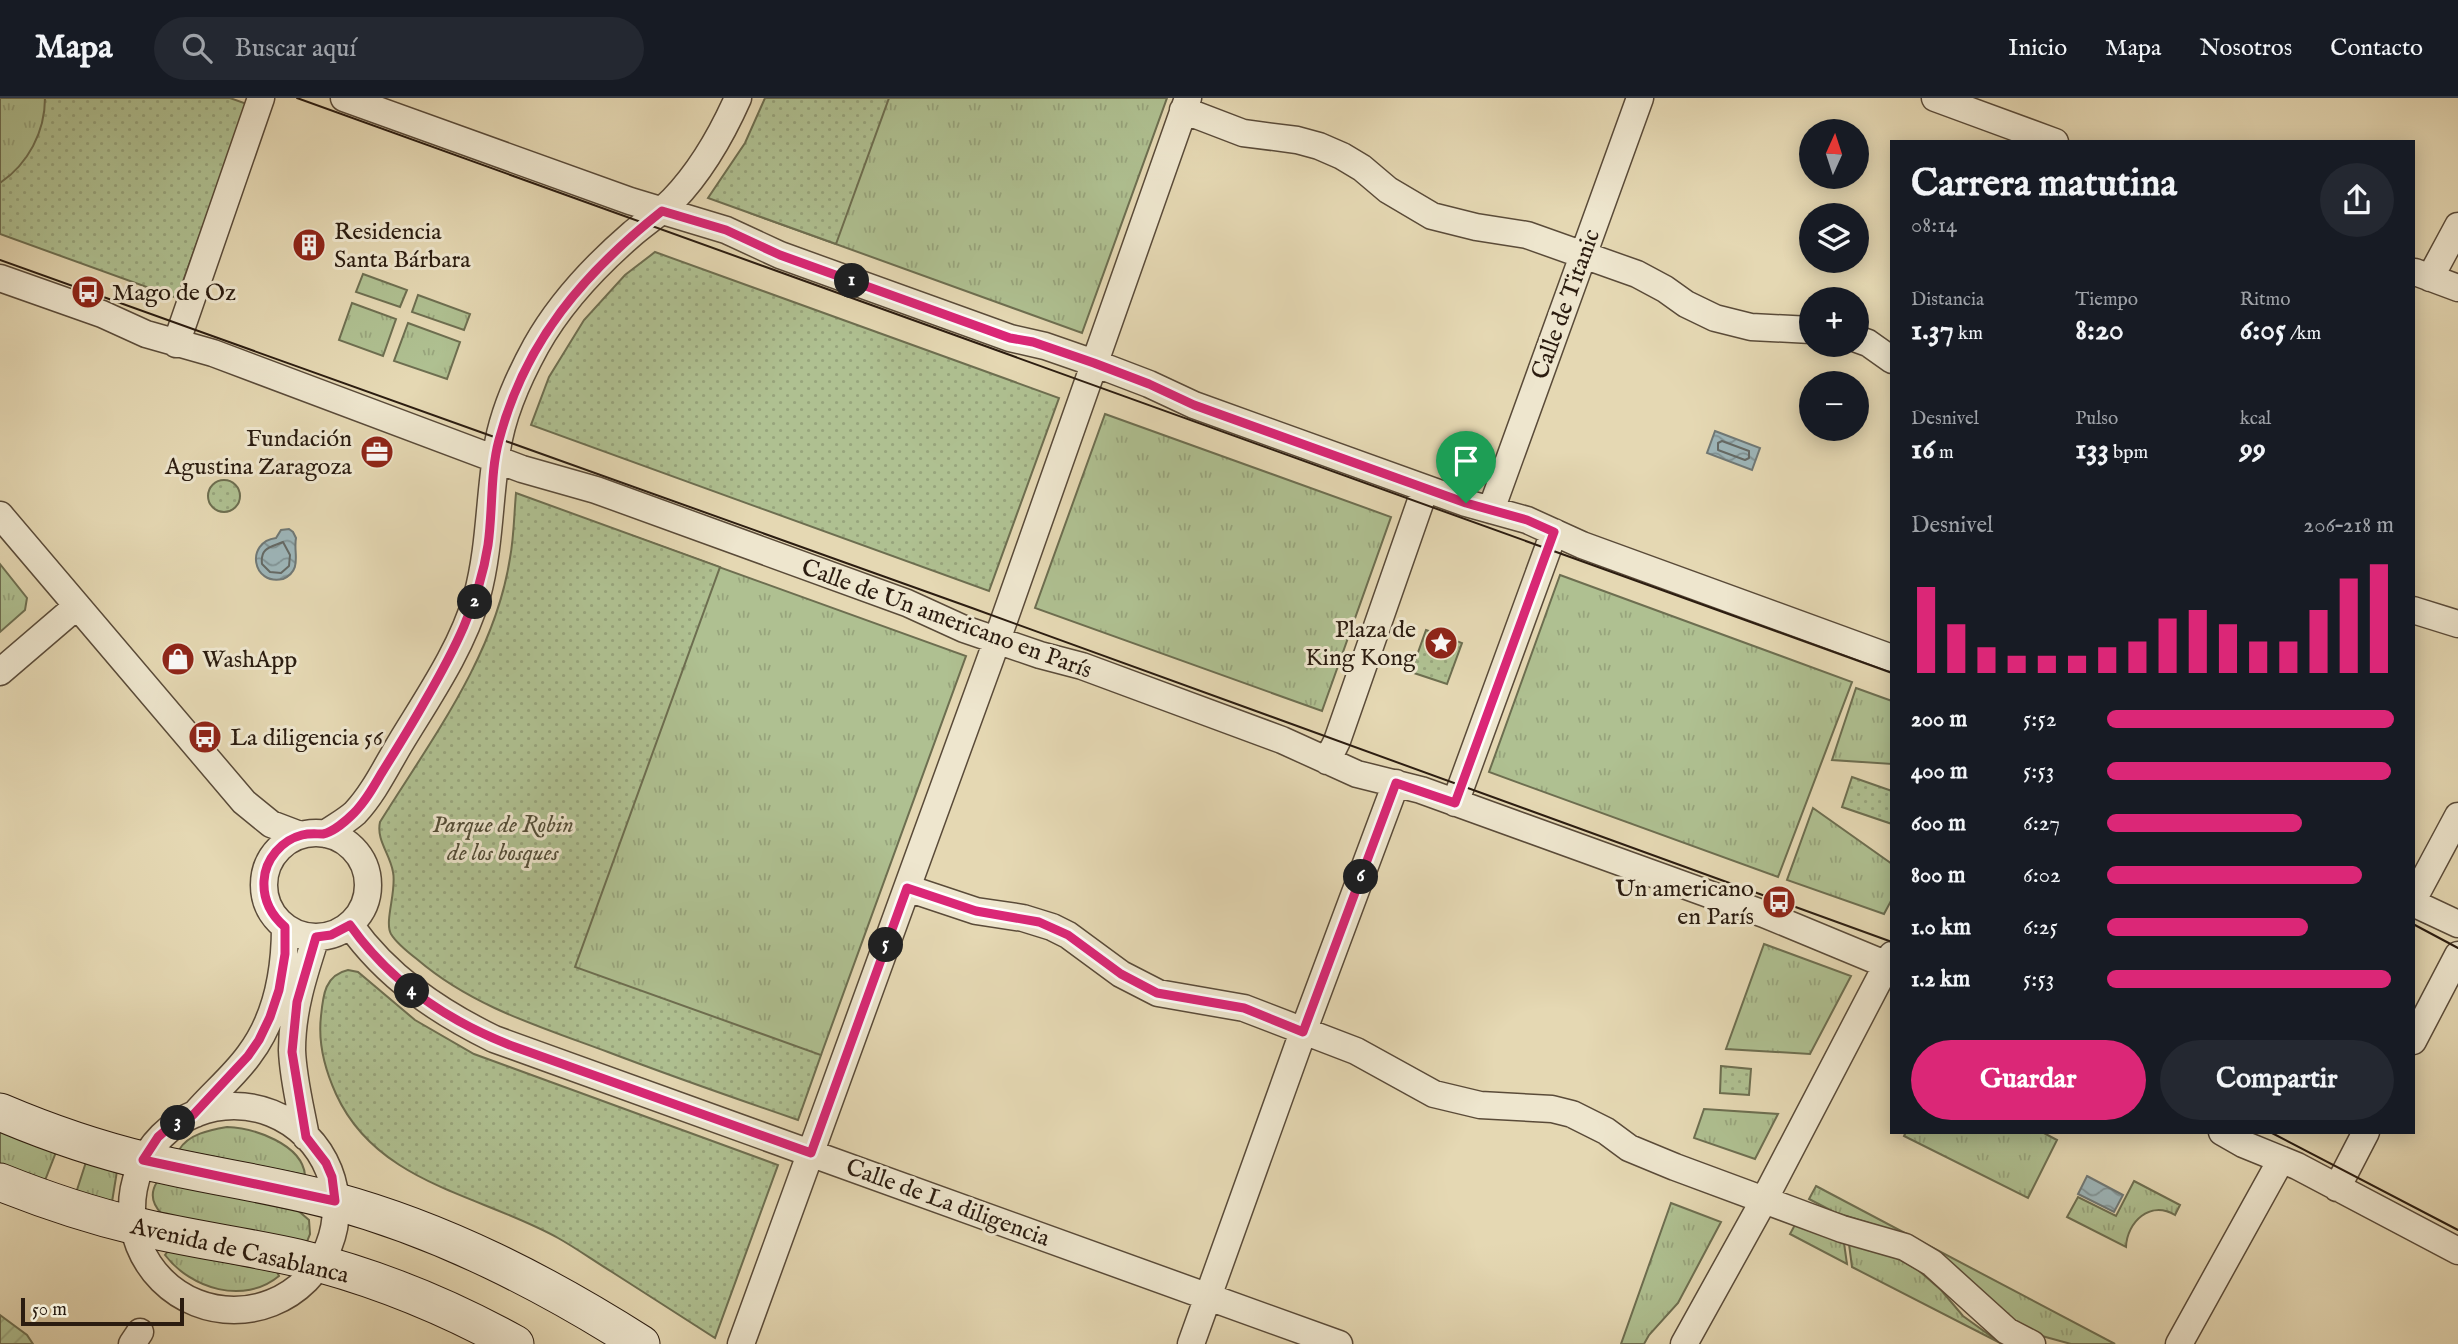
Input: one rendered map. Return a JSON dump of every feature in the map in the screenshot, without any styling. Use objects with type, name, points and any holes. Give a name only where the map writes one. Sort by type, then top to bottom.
[{"type":"main road","points":[[0,1112],[86,1144],[143,1160],[335,1201],[394,1220],[491,1259],[564,1296],[641,1344]]},
{"type":"main road","name":"Avenida de Casablanca","points":[[0,1182],[64,1206],[134,1226],[319,1264],[413,1297],[515,1344]]},
{"type":"street","points":[[176,344],[261,98]]},
{"type":"street","points":[[344,98],[662,211],[726,230],[780,255],[1010,338],[1033,342],[1094,363],[1187,402],[1425,489],[1527,520],[1581,545],[1890,657]]},
{"type":"street","points":[[0,515],[244,802],[271,824],[312,834],[334,836],[358,853],[367,872],[366,901],[350,925],[331,935],[316,937],[285,927],[270,910],[266,899],[264,877],[273,856],[280,847],[312,834],[347,819],[365,799],[407,733],[460,640],[477,597],[484,567],[499,439],[517,389],[536,348],[554,318],[592,272],[632,234],[662,211],[682,189],[704,160],[738,98]]},
{"type":"street","name":"Calle de Titanic","points":[[1491,510],[1640,98]]},
{"type":"street","points":[[1935,98],[2050,140]]},
{"type":"street","points":[[741,1344],[996,640],[1185,104],[1243,133],[1297,140],[1342,156],[1398,196],[1432,216],[1476,228],[1527,235],[1637,274],[1715,318],[1751,327],[1799,329]]},
{"type":"street","points":[[2458,226],[2422,275],[2458,288]]},
{"type":"street","name":"Calle de Un americano en París","points":[[0,278],[86,308],[146,334],[226,358],[496,460],[596,490],[907,603],[953,624],[1040,656],[1082,666],[1282,740],[1357,774],[1396,783],[1455,803],[1890,962]]},
{"type":"street","points":[[1869,344],[1890,359]]},
{"type":"street","points":[[1327,761],[1337,741],[1425,489]]},
{"type":"street","points":[[1455,803],[1554,532]]},
{"type":"street","points":[[0,672],[77,606]]},
{"type":"street","points":[[2415,611],[2458,624]]},
{"type":"street","points":[[1191,1344],[1396,783]]},
{"type":"street","points":[[2415,898],[2458,816]]},
{"type":"street","points":[[907,888],[976,911],[1039,922],[1068,935],[1121,974],[1157,993],[1244,1008],[1356,1051],[1416,1085],[1444,1097],[1480,1105],[1552,1109],[1572,1114],[1644,1155],[1842,1230],[1905,1247],[1932,1263],[2007,1331],[2032,1344]]},
{"type":"street","points":[[2415,903],[2458,924]]},
{"type":"street","name":"Calle de La diligencia","points":[[350,925],[399,981],[436,1008],[474,1029],[528,1052],[1339,1344]]},
{"type":"street","points":[[193,1115],[248,1056],[263,1031],[275,1004],[280,983],[285,927]]},
{"type":"street","points":[[306,1137],[293,1060],[292,1037],[301,985],[316,937]]},
{"type":"street","points":[[2415,1037],[2458,955]]},
{"type":"street","points":[[1684,1344],[1890,962]]},
{"type":"street","points":[[222,1106],[256,1110],[279,1118],[306,1137],[326,1163],[332,1177],[335,1201],[329,1240],[319,1264],[306,1282],[279,1299],[245,1309],[210,1307],[184,1298],[160,1279],[142,1254],[134,1226],[135,1190],[143,1160],[152,1143],[166,1130],[193,1115],[222,1106]]},
{"type":"street","points":[[2226,1134],[2458,1251]]},
{"type":"street","points":[[2337,1188],[2365,1134]]},
{"type":"street","points":[[2179,1344],[2281,1160]]},
{"type":"green space","points":[[0,98],[77,98],[40,132],[0,230]]},
{"type":"green space","points":[[45,98],[230,98],[247,104],[177,298],[0,234],[0,183],[19,166],[33,146],[42,123]]},
{"type":"green space","points":[[765,98],[889,98],[836,244],[708,198],[745,143]]},
{"type":"green space","points":[[817,98],[1167,98],[1082,333],[750,213]]},
{"type":"green space","points":[[655,252],[1059,398],[989,591],[531,425],[549,377],[584,320],[625,275]]},
{"type":"green space","points":[[363,274],[407,290],[400,307],[356,292]]},
{"type":"green space","points":[[418,295],[470,314],[464,330],[412,312]]},
{"type":"green space","points":[[352,303],[396,319],[383,356],[339,340]]},
{"type":"green space","points":[[408,323],[460,342],[447,379],[394,361]]},
{"type":"green space","points":[[1105,414],[1391,517],[1322,711],[1035,608]]},
{"type":"green space","points":[[224,480],[235,485],[240,496],[235,507],[224,512],[213,507],[208,496],[213,485]]},
{"type":"green space","name":"Parque de Robin de los bosques","points":[[516,493],[720,567],[575,967],[821,1055],[798,1120],[655,1070],[509,1014],[461,991],[403,948],[391,934],[389,922],[394,880],[380,835],[380,822],[440,728],[476,663],[491,629],[510,558]]},
{"type":"green space","points":[[630,535],[966,656],[821,1055],[790,1071],[503,964]]},
{"type":"green space","points":[[0,564],[27,598],[25,610],[0,632]]},
{"type":"green space","points":[[1560,575],[1852,682],[1778,877],[1489,772]]},
{"type":"green space","points":[[1426,630],[1462,643],[1447,684],[1411,672]]},
{"type":"green space","points":[[1856,688],[1890,700],[1890,764],[1832,760]]},
{"type":"green space","points":[[1852,777],[1890,790],[1890,823],[1842,807]]},
{"type":"green space","points":[[1813,808],[1890,863],[1890,903],[1884,914],[1787,880]]},
{"type":"green space","points":[[1764,944],[1851,976],[1810,1054],[1726,1049]]},
{"type":"green space","points":[[348,970],[358,972],[415,1020],[474,1054],[778,1165],[715,1338],[558,1238],[433,1183],[403,1168],[377,1148],[354,1124],[336,1094],[322,1046],[320,1026],[327,987],[334,976]]},
{"type":"green space","points":[[1721,1066],[1751,1069],[1749,1095],[1720,1093]]},
{"type":"green space","points":[[1704,1109],[1778,1114],[1755,1159],[1694,1138]]},
{"type":"green space","points":[[227,1127],[263,1134],[286,1146],[302,1164],[305,1175],[179,1150],[194,1136]]},
{"type":"green space","points":[[0,1131],[56,1152],[44,1183],[0,1165]]},
{"type":"green space","points":[[2046,1134],[2057,1140],[2028,1198],[1904,1136]]},
{"type":"green space","points":[[86,1162],[117,1171],[112,1202],[76,1193]]},
{"type":"green space","points":[[2134,1181],[2180,1205],[2175,1215],[2157,1210],[2142,1216],[2131,1229],[2126,1247],[2067,1217],[2078,1197],[2116,1216]]},
{"type":"green space","points":[[157,1182],[295,1208],[309,1220],[310,1234],[306,1244],[162,1214],[153,1198]]},
{"type":"green space","points":[[1816,1186],[2115,1344],[2071,1344],[2017,1325],[1900,1233],[1834,1212],[1809,1199]]},
{"type":"green space","points":[[1671,1203],[1721,1222],[1678,1303],[1644,1344],[1621,1344]]},
{"type":"green space","points":[[1797,1221],[1844,1243],[1847,1264],[1790,1234]]},
{"type":"green space","points":[[1849,1244],[1895,1257],[1917,1269],[1941,1290],[1963,1316],[2002,1344],[1852,1267]]},
{"type":"green space","points":[[168,1251],[277,1272],[279,1276],[250,1290],[219,1289],[189,1277],[165,1255]]},
{"type":"green space","points":[[0,1315],[27,1335],[33,1344],[0,1344]]},
{"type":"water","points":[[1715,431],[1760,448],[1752,470],[1707,453]]},
{"type":"water","points":[[289,529],[296,538],[293,571],[283,579],[264,576],[256,563],[260,547],[266,541],[276,538],[281,530]]},
{"type":"water","points":[[2087,1176],[2123,1195],[2114,1212],[2078,1194]]},
{"type":"tram line","points":[[297,98],[1890,672]]},
{"type":"tram line","points":[[0,260],[972,608],[1890,941]]},
{"type":"tram line","points":[[2415,925],[2458,948]]},
{"type":"tram line","points":[[2274,1134],[2458,1230]]},
{"type":"place","name":"Residencia Santa Bárbara","points":[[309,245]]},
{"type":"place","name":"Mago de Oz","points":[[88,292]]},
{"type":"place","name":"Fundación Agustina Zaragoza","points":[[377,452]]},
{"type":"place","name":"Plaza de King Kong","points":[[1441,643]]},
{"type":"place","name":"WashApp","points":[[178,659]]},
{"type":"place","name":"La diligencia 56","points":[[205,737]]},
{"type":"place","name":"Un americano en París","points":[[1779,902]]},
{"type":"route","points":[[662,211],[740,235],[780,255],[1010,338],[1033,342],[1125,374],[1194,405],[1466,503],[1527,520],[1554,532],[1455,803],[1396,783],[1303,1032],[1226,1003],[1157,993],[1121,974],[1068,935],[1052,927],[1023,918],[976,911],[907,888],[811,1153],[494,1039],[436,1008],[399,981],[383,966],[350,925],[331,935],[316,937],[301,985],[292,1037],[293,1060],[306,1137],[326,1163],[335,1189],[335,1201],[143,1160],[158,1137],[193,1115],[248,1056],[270,1017],[282,976],[285,954],[285,927],[270,910],[264,888],[264,877],[273,856],[290,840],[300,835],[325,834],[355,812],[407,733],[460,640],[477,597],[484,567],[499,439],[517,389],[536,348],[554,318],[592,272],[632,234],[662,211]]}]
